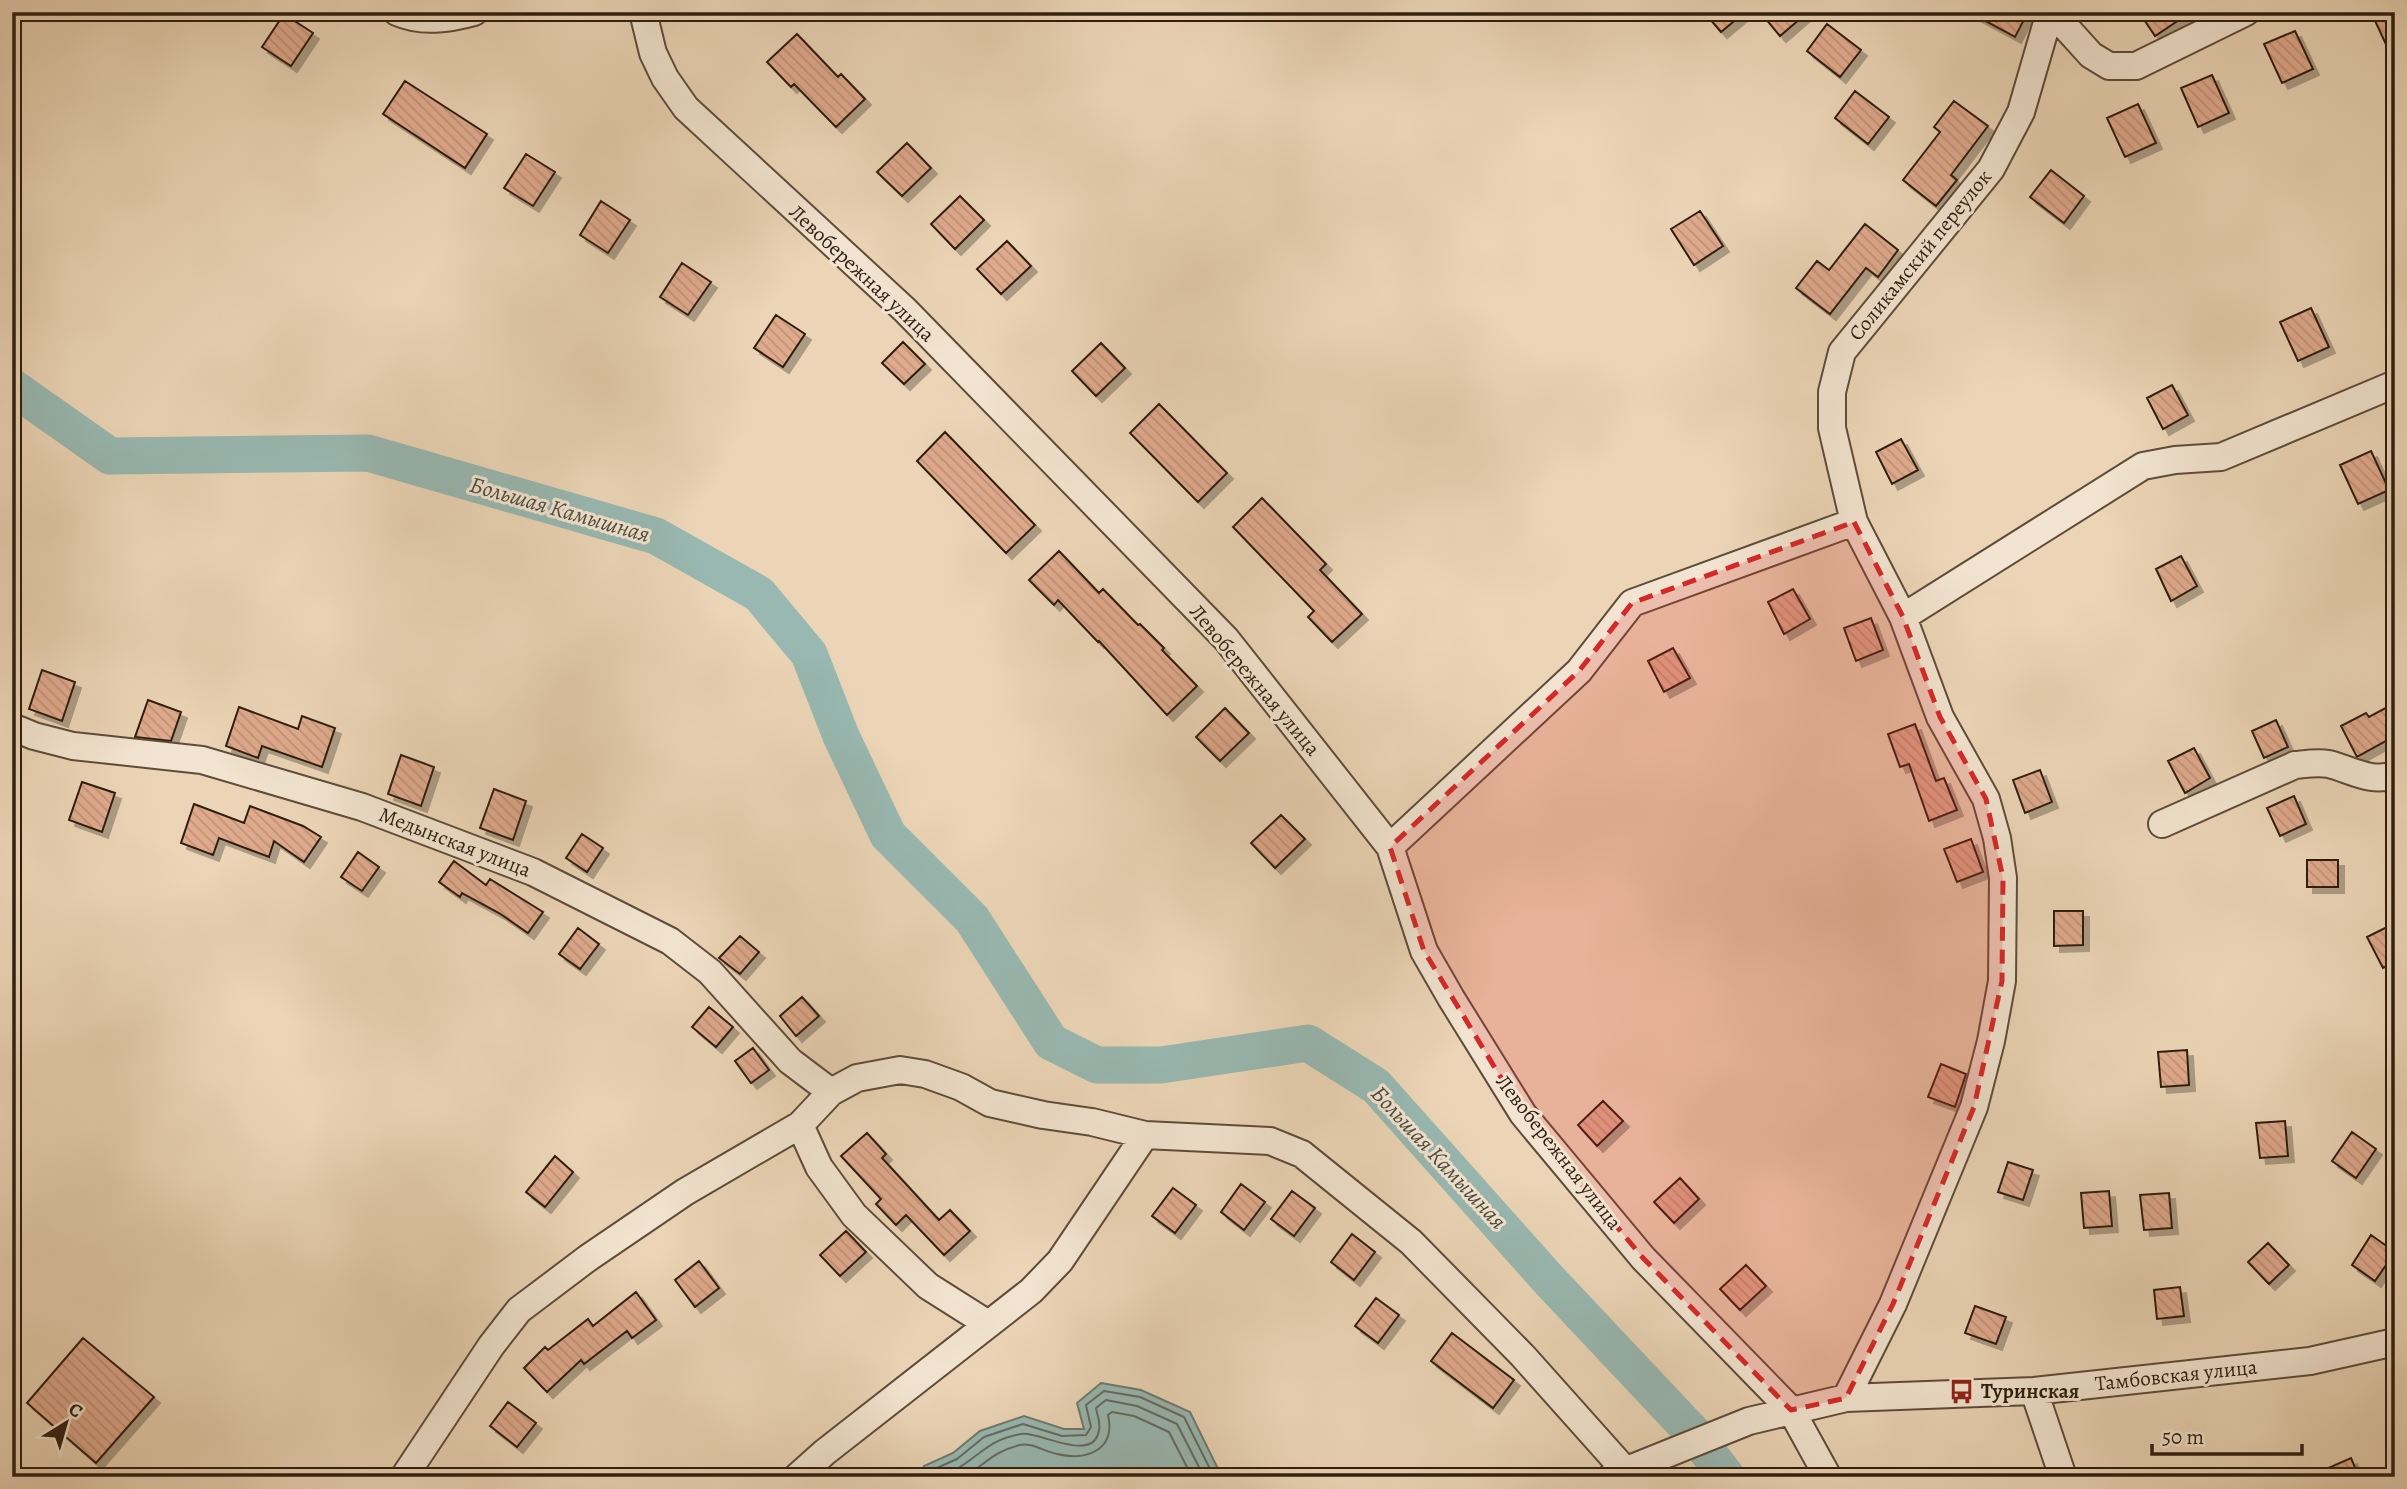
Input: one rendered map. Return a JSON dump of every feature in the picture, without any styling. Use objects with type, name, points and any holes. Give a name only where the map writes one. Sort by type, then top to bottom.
[{"type":"street","points":[[397,12],[426,19],[453,18],[474,12]]},
{"type":"street","name":"Левобережная улица","points":[[643,12],[653,53],[665,78],[686,108],[905,310],[1226,639],[1390,847],[1424,951],[1523,1114],[1643,1258],[1791,1410],[1828,1477]]},
{"type":"street","points":[[2051,12],[2091,55],[2109,66],[2136,66],[2246,12]]},
{"type":"street","name":"Соликамский переулок","points":[[1846,1398],[1892,1304],[1974,1107],[1991,1041],[2002,981],[2003,878],[1997,838],[1986,799],[1940,717],[1903,617],[1854,522],[1832,428],[1832,392],[1842,352],[1991,169],[2021,112],[2051,12]]},
{"type":"street","points":[[1903,617],[2143,466],[2221,457],[2395,384]]},
{"type":"street","points":[[1390,847],[1578,671],[1632,603],[1854,522]]},
{"type":"street","name":"Медынская улица","points":[[12,727],[73,746],[202,760],[362,807],[533,872],[670,942],[710,972],[790,1061],[831,1092]]},
{"type":"street","points":[[2162,824],[2295,765],[2329,764],[2356,775],[2383,779],[2395,775]]},
{"type":"street","points":[[404,1477],[491,1346],[519,1310],[685,1192],[800,1125],[831,1092],[857,1078],[900,1070],[925,1074],[961,1087],[990,1103],[1043,1115],[1092,1122],[1145,1135],[1270,1141],[1302,1154],[1411,1242],[1523,1356],[1623,1475]]},
{"type":"street","points":[[800,1125],[819,1167],[854,1215],[928,1286],[988,1324]]},
{"type":"street","points":[[797,1477],[825,1452],[1031,1291],[1060,1261],[1145,1135]]},
{"type":"street","name":"Тамбовская улица","points":[[1623,1475],[1749,1421],[1846,1398],[2034,1391],[2310,1361],[2395,1342]]},
{"type":"street","points":[[2034,1391],[2063,1477]]},
{"type":"highlighted area","points":[[1854,522],[1903,617],[1940,717],[1986,799],[2003,878],[2002,981],[1974,1107],[1893,1304],[1846,1398],[1791,1410],[1643,1258],[1523,1114],[1424,951],[1390,847],[1579,671],[1632,603]]},
{"type":"water","points":[[1101,1383],[1141,1390],[1190,1412],[1222,1477],[919,1477],[924,1466],[953,1453],[980,1431],[1024,1416],[1064,1429],[1084,1429],[1077,1403]]},
{"type":"building","points":[[1704,12],[1745,12],[1721,32]]},
{"type":"building","points":[[1760,12],[1808,12],[1780,36]]},
{"type":"building","points":[[1969,12],[2028,12],[2015,37]]},
{"type":"building","points":[[2139,12],[2191,12],[2155,36]]},
{"type":"building","points":[[2371,12],[2395,12],[2395,64]]},
{"type":"building","points":[[284,14],[313,33],[291,66],[262,47]]},
{"type":"building","points":[[1827,24],[1861,50],[1840,77],[1807,51]]},
{"type":"building","points":[[2295,31],[2313,69],[2282,83],[2264,44]]},
{"type":"building","points":[[797,34],[838,77],[841,74],[865,99],[836,127],[794,84],[791,87],[767,62]]},
{"type":"building","points":[[2212,75],[2229,113],[2198,127],[2181,88]]},
{"type":"building","points":[[405,81],[487,134],[465,168],[383,114]]},
{"type":"building","points":[[1855,91],[1889,117],[1868,144],[1835,118]]},
{"type":"building","points":[[1954,101],[1988,126],[1951,175],[1957,180],[1936,206],[1903,180],[1940,132],[1934,127]]},
{"type":"building","points":[[2138,104],[2156,143],[2125,157],[2107,118]]},
{"type":"building","points":[[907,143],[931,168],[902,196],[877,172]]},
{"type":"building","points":[[526,154],[555,172],[533,206],[504,188]]},
{"type":"building","points":[[2051,170],[2084,196],[2064,223],[2030,197]]},
{"type":"building","points":[[960,196],[984,220],[955,249],[931,224]]},
{"type":"building","points":[[601,201],[630,220],[608,253],[580,235]]},
{"type":"building","points":[[1700,211],[1723,246],[1694,265],[1671,229]]},
{"type":"building","points":[[1865,224],[1898,250],[1878,277],[1866,268],[1830,314],[1796,288],[1817,261],[1829,270]]},
{"type":"building","points":[[1007,241],[1031,266],[1001,294],[977,269]]},
{"type":"building","points":[[682,263],[711,282],[688,315],[660,297]]},
{"type":"building","points":[[2311,308],[2329,347],[2298,361],[2280,322]]},
{"type":"building","points":[[776,315],[805,334],[783,367],[754,348]]},
{"type":"building","points":[[903,342],[925,364],[904,384],[882,363]]},
{"type":"building","points":[[1101,343],[1125,368],[1096,396],[1072,371]]},
{"type":"building","points":[[2172,385],[2188,415],[2163,429],[2147,398]]},
{"type":"building","points":[[1159,404],[1227,473],[1198,502],[1130,433]]},
{"type":"building","points":[[945,432],[1035,525],[1006,553],[917,461]]},
{"type":"building","points":[[1901,439],[1918,470],[1892,484],[1876,452]]},
{"type":"building","points":[[2371,451],[2389,490],[2358,504],[2340,465]]},
{"type":"building","points":[[1262,498],[1326,564],[1320,570],[1362,614],[1332,642],[1308,617],[1314,611],[1233,527]]},
{"type":"building","points":[[1059,551],[1099,593],[1103,589],[1138,625],[1140,624],[1197,686],[1167,715],[1058,600],[1054,605],[1029,580]]},
{"type":"building","points":[[2181,556],[2197,586],[2171,601],[2156,569]]},
{"type":"building","points":[[1793,589],[1810,619],[1784,634],[1768,602]]},
{"type":"building","points":[[1871,618],[1883,650],[1856,661],[1844,628]]},
{"type":"building","points":[[1673,648],[1690,678],[1664,692],[1648,661]]},
{"type":"building","points":[[42,670],[75,682],[62,721],[29,709]]},
{"type":"building","points":[[148,700],[181,712],[171,741],[135,737]]},
{"type":"building","points":[[2395,703],[2395,736],[2357,757],[2341,726],[2366,713],[2369,717]]},
{"type":"building","points":[[239,707],[298,729],[302,716],[335,728],[322,767],[262,746],[258,758],[226,746]]},
{"type":"building","points":[[1225,708],[1249,733],[1220,761],[1196,737]]},
{"type":"building","points":[[2276,720],[2288,747],[2264,758],[2252,731]]},
{"type":"building","points":[[1915,724],[1936,781],[1944,778],[1957,810],[1929,821],[1909,764],[1900,767],[1888,734]]},
{"type":"building","points":[[2194,748],[2210,778],[2185,793],[2168,761]]},
{"type":"building","points":[[401,755],[434,767],[421,806],[388,794]]},
{"type":"building","points":[[2040,770],[2052,802],[2025,813],[2013,780]]},
{"type":"building","points":[[82,782],[115,793],[102,832],[69,820]]},
{"type":"building","points":[[494,789],[526,801],[513,840],[480,828]]},
{"type":"building","points":[[2294,796],[2306,824],[2280,836],[2267,808]]},
{"type":"building","points":[[194,804],[244,823],[250,806],[303,826],[321,837],[304,862],[274,841],[269,857],[219,838],[213,855],[181,843]]},
{"type":"building","points":[[1281,815],[1305,839],[1275,868],[1251,843]]},
{"type":"building","points":[[582,834],[603,848],[587,872],[566,858]]},
{"type":"building","points":[[1971,839],[1983,872],[1957,882],[1944,849]]},
{"type":"building","points":[[358,852],[379,867],[362,891],[341,877]]},
{"type":"building","points":[[2307,860],[2338,860],[2338,887],[2307,887]]},
{"type":"building","points":[[454,861],[486,885],[490,879],[543,912],[528,933],[499,913],[462,893],[460,897],[439,882]]},
{"type":"building","points":[[2054,911],[2083,911],[2083,945],[2054,946]]},
{"type":"building","points":[[2395,923],[2395,962],[2383,968],[2367,937]]},
{"type":"building","points":[[578,928],[599,944],[580,969],[559,954]]},
{"type":"building","points":[[740,936],[759,952],[740,974],[719,958]]},
{"type":"building","points":[[802,997],[819,1016],[796,1036],[780,1016]]},
{"type":"building","points":[[709,1007],[733,1027],[716,1047],[692,1027]]},
{"type":"building","points":[[753,1048],[769,1070],[751,1083],[735,1061]]},
{"type":"building","points":[[2187,1050],[2189,1085],[2161,1087],[2158,1052]]},
{"type":"building","points":[[1941,1064],[1966,1074],[1955,1107],[1928,1097]]},
{"type":"building","points":[[1603,1101],[1623,1121],[1597,1146],[1578,1125]]},
{"type":"building","points":[[2285,1121],[2288,1156],[2260,1158],[2256,1123]]},
{"type":"building","points":[[2352,1132],[2376,1149],[2356,1178],[2332,1161]]},
{"type":"building","points":[[867,1133],[886,1154],[882,1158],[939,1220],[950,1210],[970,1231],[944,1255],[906,1215],[896,1225],[876,1204],[881,1199],[841,1156]]},
{"type":"building","points":[[555,1156],[573,1172],[545,1207],[526,1192]]},
{"type":"building","points":[[2008,1162],[2033,1170],[2023,1200],[1998,1192]]},
{"type":"building","points":[[1680,1178],[1699,1199],[1674,1223],[1654,1202]]},
{"type":"building","points":[[1241,1184],[1265,1202],[1244,1230],[1221,1212]]},
{"type":"building","points":[[1173,1188],[1196,1205],[1175,1233],[1152,1216]]},
{"type":"building","points":[[1292,1191],[1315,1208],[1294,1236],[1271,1219]]},
{"type":"building","points":[[2109,1191],[2112,1226],[2084,1228],[2081,1193]]},
{"type":"building","points":[[2169,1193],[2172,1228],[2144,1230],[2140,1195]]},
{"type":"building","points":[[846,1231],[866,1252],[840,1276],[820,1255]]},
{"type":"building","points":[[1352,1234],[1375,1252],[1354,1280],[1331,1262]]},
{"type":"building","points":[[2371,1235],[2395,1252],[2375,1281],[2352,1265]]},
{"type":"building","points":[[2268,1243],[2289,1265],[2269,1284],[2248,1262]]},
{"type":"building","points":[[699,1261],[719,1288],[695,1307],[675,1280]]},
{"type":"building","points":[[1746,1265],[1766,1286],[1740,1310],[1720,1289]]},
{"type":"building","points":[[2180,1287],[2184,1316],[2157,1319],[2154,1290]]},
{"type":"building","points":[[636,1292],[656,1320],[632,1338],[627,1331],[584,1364],[581,1360],[547,1392],[524,1368],[545,1347],[548,1350],[588,1319],[593,1326]]},
{"type":"building","points":[[1376,1298],[1399,1315],[1378,1343],[1355,1326]]},
{"type":"building","points":[[1975,1306],[2006,1317],[1996,1344],[1965,1333]]},
{"type":"building","points":[[1452,1333],[1514,1380],[1493,1408],[1431,1361]]},
{"type":"building","points":[[83,1338],[154,1397],[96,1463],[27,1403]]},
{"type":"building","points":[[508,1402],[536,1423],[517,1447],[490,1426]]},
{"type":"building","points":[[2351,1458],[2359,1477],[2308,1477]]},
{"type":"waterway","name":"Большая Камышная","points":[[12,387],[110,456],[368,453],[656,536],[759,594],[809,654],[841,736],[888,835],[972,919],[1051,1042],[1097,1065],[1161,1065],[1308,1043],[1376,1086],[1549,1280],[1693,1433],[1727,1477]]},
{"type":"place","name":"Туринская","points":[[1961,1391]]}]
